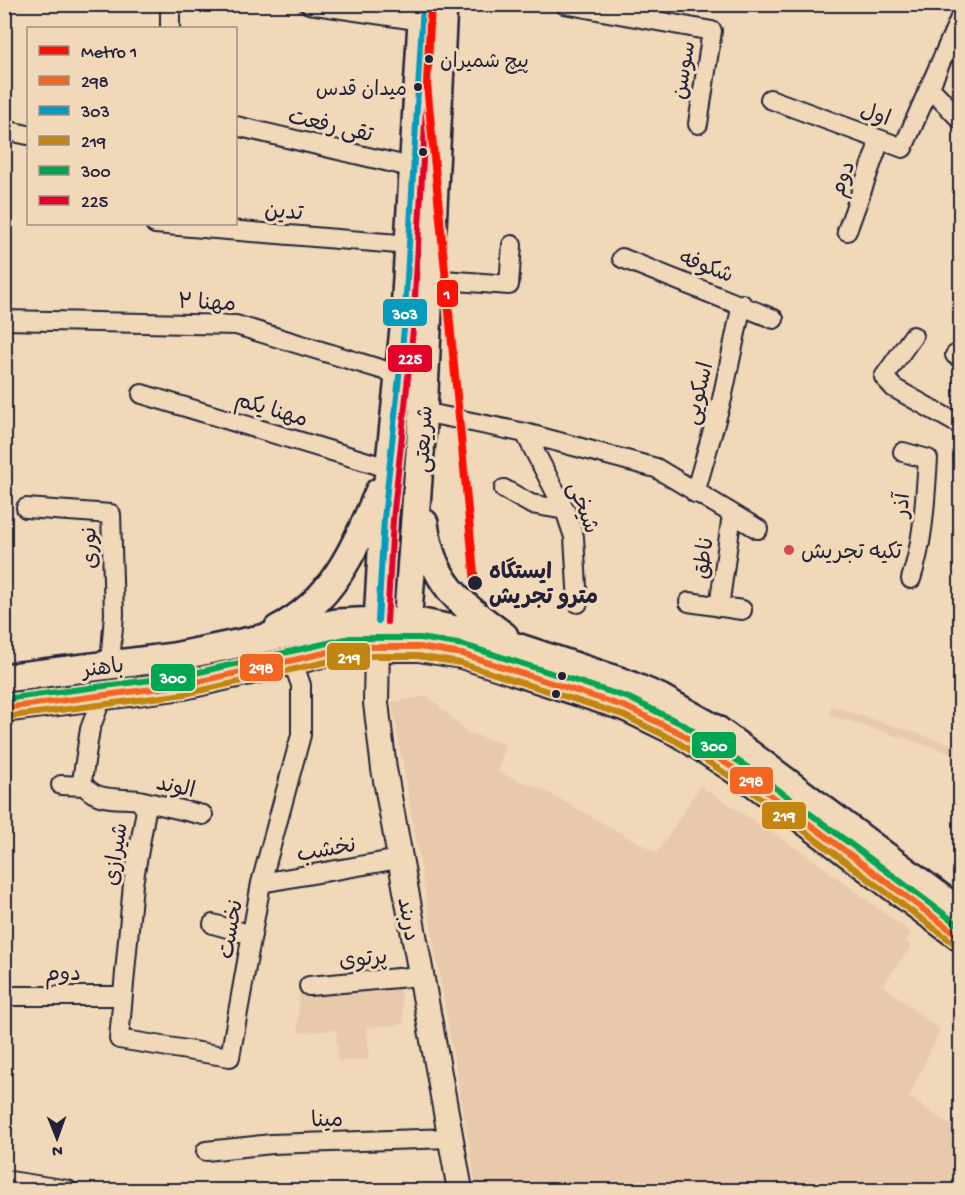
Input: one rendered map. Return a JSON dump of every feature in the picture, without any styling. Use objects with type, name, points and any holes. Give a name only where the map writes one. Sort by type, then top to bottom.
[{"type":"main road","name":"شریعتی","points":[[378,633],[388,468],[400,375],[415,168],[430,10]]},
{"type":"main road","name":"شریعتی","points":[[407,634],[414,522],[419,485],[431,279],[430,10]]},
{"type":"main road","points":[[259,638],[302,615],[317,602],[340,573],[353,551],[388,468]]},
{"type":"main road","points":[[419,485],[427,547],[440,578],[472,612],[517,646]]},
{"type":"main road","points":[[384,519],[388,532],[396,540],[406,535],[414,522]]},
{"type":"main road","name":"باهنر","points":[[4,678],[218,650],[259,638],[337,623],[378,633]]},
{"type":"main road","points":[[378,633],[470,633],[517,646],[660,698],[717,730],[960,912]]},
{"type":"main road","name":"باهنر","points":[[4,708],[184,685],[337,649],[378,633]]},
{"type":"main road","name":"دربند","points":[[378,633],[376,703],[399,859],[460,1191]]},
{"type":"main road","points":[[407,634],[452,652],[532,675],[626,707],[680,733],[742,775],[960,937]]},
{"type":"street","points":[[170,4],[170,27]]},
{"type":"street","points":[[309,4],[430,10]]},
{"type":"street","points":[[564,4],[600,8]]},
{"type":"street","name":"سوسن","points":[[600,8],[712,31],[698,124]]},
{"type":"street","points":[[960,18],[930,88],[960,119]]},
{"type":"street","name":"اول","points":[[770,99],[903,148],[930,88]]},
{"type":"street","name":"تقی رفعت","points":[[237,126],[415,168]]},
{"type":"street","points":[[4,130],[27,135]]},
{"type":"street","name":"دوم","points":[[847,231],[880,140]]},
{"type":"street","name":"تدین","points":[[167,225],[410,245]]},
{"type":"street","points":[[431,279],[509,285],[512,245]]},
{"type":"street","name":"شکوفه","points":[[622,258],[742,304],[774,319]]},
{"type":"street","name":"اسکویی","points":[[695,493],[722,399],[742,304]]},
{"type":"street","name":"مهنا ۲","points":[[4,320],[236,324],[400,375]]},
{"type":"street","points":[[913,336],[884,377],[894,388],[960,425]]},
{"type":"street","name":"مهنا یکم","points":[[142,394],[388,468]]},
{"type":"street","points":[[423,412],[525,433],[656,468],[758,529]]},
{"type":"street","name":"شیخی","points":[[525,433],[565,510],[574,537],[578,603]]},
{"type":"street","name":"آذر","points":[[903,452],[928,459],[918,560],[911,579]]},
{"type":"street","points":[[504,489],[531,504],[565,510]]},
{"type":"street","name":"نوری","points":[[26,508],[111,514],[114,614],[110,665]]},
{"type":"street","name":"ناطق","points":[[719,607],[732,514]]},
{"type":"street","points":[[689,602],[742,610]]},
{"type":"street","name":"نخست","points":[[122,996],[119,1039],[230,1057],[261,883],[301,735],[301,686],[292,660]]},
{"type":"street","points":[[61,785],[84,786],[90,729],[102,697]]},
{"type":"street","name":"شیرازی","points":[[84,786],[102,798],[139,800],[146,810],[133,884],[122,996]]},
{"type":"street","name":"الوند","points":[[139,800],[203,816]]},
{"type":"street","name":"نخشب","points":[[261,883],[399,859]]},
{"type":"street","points":[[213,924],[252,935]]},
{"type":"street","name":"پرتوی","points":[[309,986],[420,976]]},
{"type":"street","name":"دوم","points":[[4,996],[122,996]]},
{"type":"street","name":"مینا","points":[[206,1151],[272,1144],[450,1138]]},
{"type":"street","points":[[4,1180],[68,1191]]},
{"type":"shaded area","points":[[428,696],[468,733],[505,744],[498,772],[545,791],[657,853],[700,786],[804,853],[911,933],[906,941],[911,946],[883,985],[940,1030],[909,1097],[960,1132],[960,1190],[477,1190],[392,702]]},
{"type":"shaded area","points":[[831,706],[960,747],[960,756],[830,715]]},
{"type":"shaded area","points":[[400,985],[404,1024],[367,1027],[369,1059],[338,1061],[336,1030],[298,1033],[299,994]]},
{"type":"metro line","name":"1","points":[[431,4],[427,84],[475,583]]},
{"type":"transit line","name":"303","points":[[378,621],[384,519],[404,329],[423,4]]},
{"type":"transit line","name":"225","points":[[387,622],[393,520],[413,330],[432,5]]},
{"type":"transit line","name":"300","points":[[4,699],[182,676],[350,638],[420,638],[464,645],[629,698],[684,725],[753,771],[960,926]]},
{"type":"transit line","name":"298","points":[[4,708],[184,685],[351,647],[419,647],[462,654],[626,707],[680,733],[748,778],[960,937]]},
{"type":"transit line","name":"219","points":[[5,717],[185,694],[352,656],[418,656],[460,663],[623,715],[676,741],[743,785],[955,944]]},
{"type":"place","name":"پیچ شمیران","points":[[429,59]]},
{"type":"place","name":"میدان قدس","points":[[418,87]]},
{"type":"place","name":"تکیه تجریش","points":[[789,550]]},
{"type":"place","name":"ایستگاه مترو تجریش","points":[[475,583]]}]
